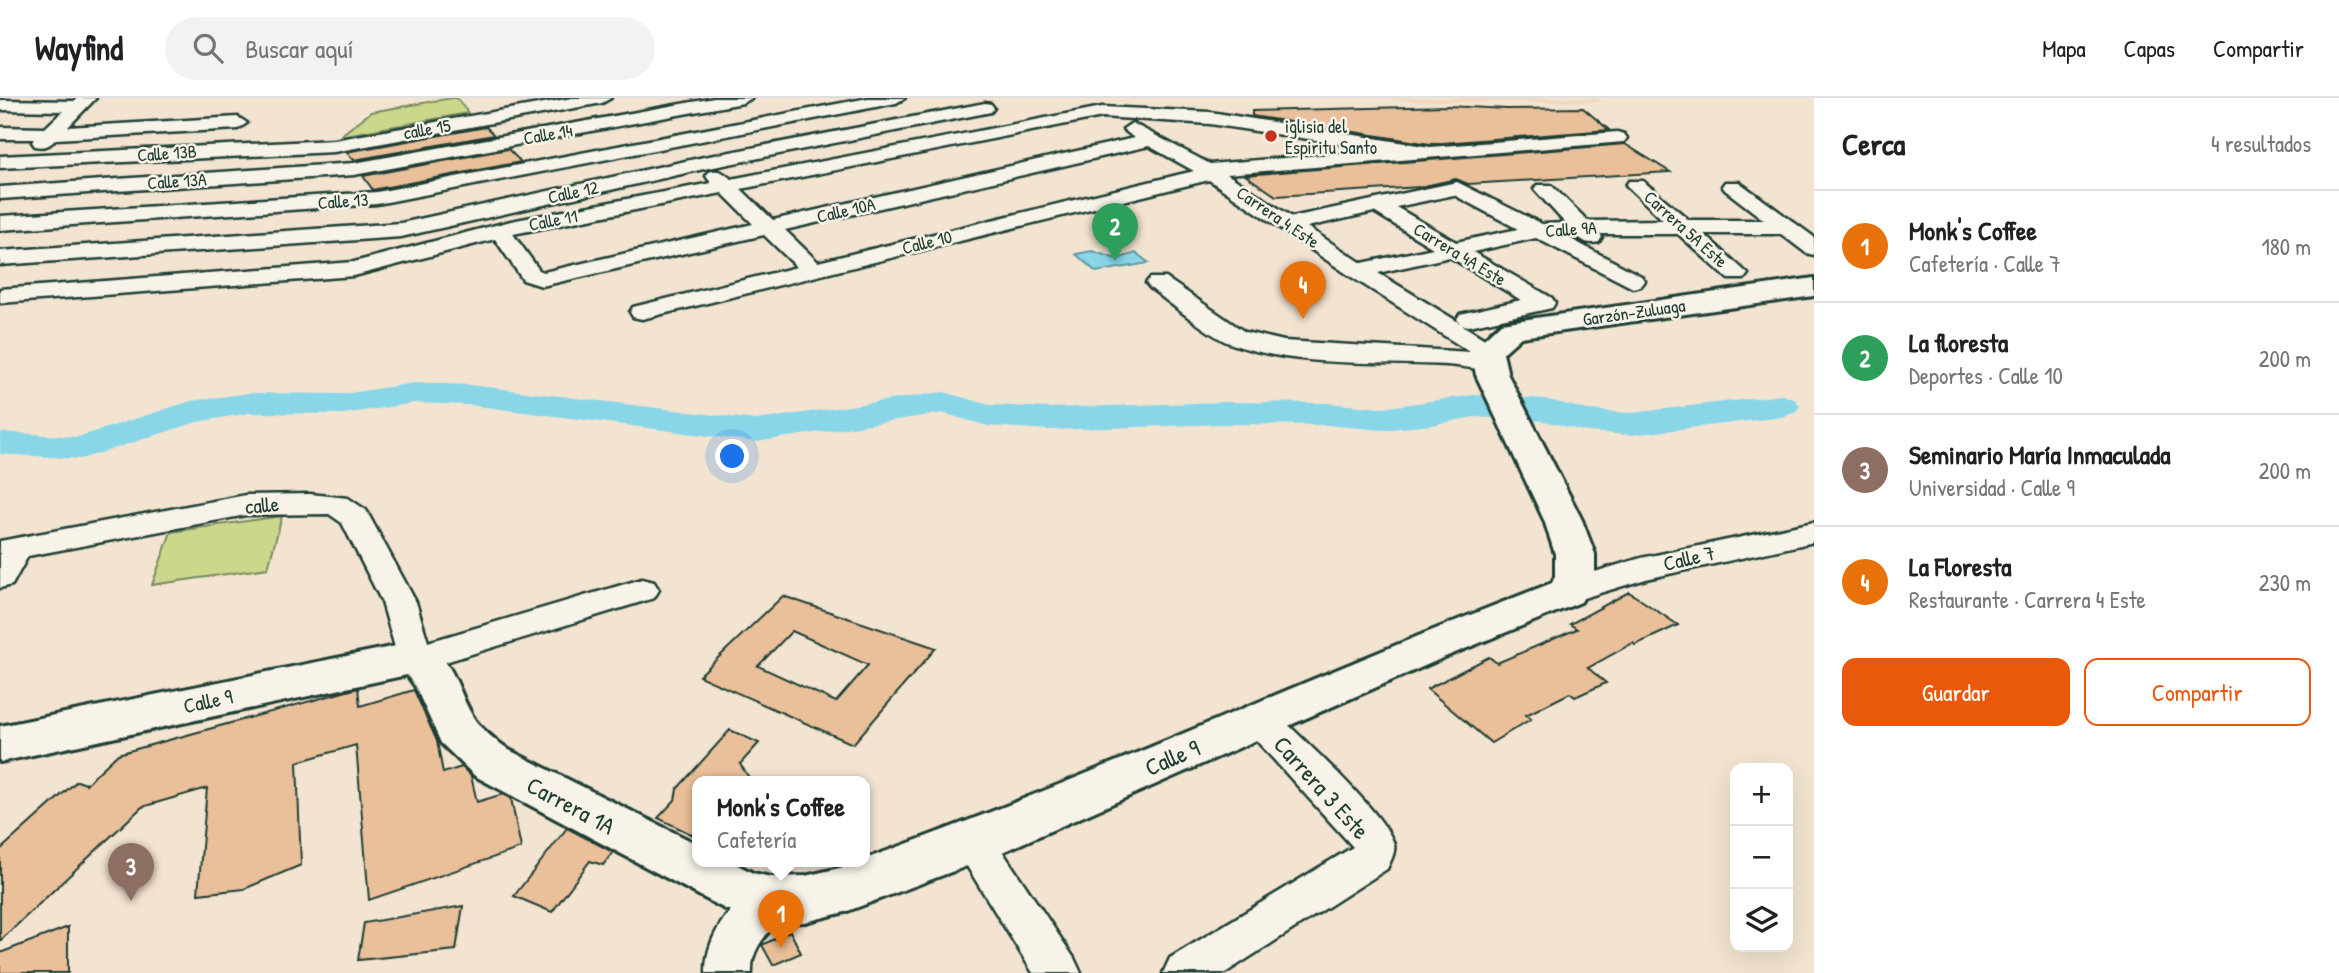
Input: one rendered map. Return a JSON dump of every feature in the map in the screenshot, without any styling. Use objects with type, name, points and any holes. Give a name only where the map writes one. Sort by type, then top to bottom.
[{"type":"main road","name":"Garzón-Zuluaga","points":[[1490,362],[1513,329],[1814,287]]},
{"type":"main road","points":[[1490,362],[1512,417],[1563,520],[1575,554],[1575,576],[1567,592]]},
{"type":"main road","name":"Calle 9","points":[[771,900],[805,899],[845,889],[973,842],[1430,646],[1567,592]]},
{"type":"main road","name":"Calle 9","points":[[0,744],[416,658]]},
{"type":"main road","name":"Carrera 1A","points":[[416,658],[435,678],[455,726],[469,745],[492,763],[698,872],[743,893],[771,900]]},
{"type":"street","name":"calle 15","points":[[334,146],[477,115],[602,98]]},
{"type":"street","points":[[644,98],[726,187],[813,270]]},
{"type":"street","name":"Calle 14","points":[[354,169],[743,98]]},
{"type":"street","name":"Calle 13","points":[[0,223],[377,198],[681,139],[858,101],[896,98]]},
{"type":"street","name":"Carrera 4 Este","points":[[1078,98],[1151,141],[1213,161],[1289,224],[1490,362]]},
{"type":"street","points":[[1213,161],[1210,118],[1215,98]]},
{"type":"street","points":[[858,101],[1025,219]]},
{"type":"street","points":[[0,105],[82,102]]},
{"type":"street","points":[[0,182],[82,102]]},
{"type":"street","name":"Calle 12","points":[[0,258],[401,230],[704,163],[985,108]]},
{"type":"street","points":[[1102,112],[1210,118],[1429,152],[1617,138]]},
{"type":"street","name":"Calle 11","points":[[0,296],[332,272],[576,215],[1102,112]]},
{"type":"street","points":[[477,115],[576,215]]},
{"type":"street","points":[[0,133],[50,134],[237,123],[190,180],[119,287]]},
{"type":"street","name":"Calle 10A","points":[[500,231],[531,275],[542,279],[1151,141]]},
{"type":"street","name":"Calle 13B","points":[[0,162],[334,146]]},
{"type":"street","name":"Calle 10","points":[[642,312],[1025,219],[1213,161],[1429,152]]},
{"type":"street","name":"Calle 13A","points":[[0,193],[354,169]]},
{"type":"street","name":"Carrera 5A Este","points":[[1636,185],[1736,274]]},
{"type":"street","points":[[1732,186],[1814,248]]},
{"type":"street","points":[[1289,224],[1457,188],[1633,281],[1544,189]]},
{"type":"street","points":[[377,198],[416,251]]},
{"type":"street","name":"Carrera 4A Este","points":[[1377,205],[1543,303],[1469,319]]},
{"type":"street","name":"Calle 9A","points":[[1358,271],[1539,231],[1684,227],[1787,228]]},
{"type":"street","points":[[1158,283],[1236,337],[1284,349],[1364,355],[1450,357],[1490,362]]},
{"type":"street","name":"calle","points":[[8,550],[246,505],[337,505],[355,517],[373,551],[399,602],[416,658]]},
{"type":"street","name":"Calle 7","points":[[1567,592],[1641,569],[1814,532]]},
{"type":"street","points":[[0,576],[8,550]]},
{"type":"street","points":[[416,658],[642,590]]},
{"type":"street","name":"Carrera 3 Este","points":[[1186,973],[1372,857],[1374,846],[1365,830],[1261,720]]},
{"type":"street","points":[[973,842],[1058,973]]},
{"type":"street","points":[[729,973],[727,962],[745,924],[771,900]]},
{"type":"shaded area","points":[[1384,98],[1594,98],[1605,102],[1421,102]]},
{"type":"green space","points":[[457,98],[468,113],[340,136],[371,112]]},
{"type":"green space","points":[[282,516],[268,568],[152,585],[171,532]]},
{"type":"water","points":[[1092,251],[1117,259],[1136,253],[1149,263],[1096,272],[1076,254]]},
{"type":"building","points":[[1448,106],[1507,109],[1583,108],[1609,130],[1430,144],[1252,116],[1252,111]]},
{"type":"building","points":[[486,127],[494,135],[354,160],[346,152]]},
{"type":"building","points":[[1625,144],[1670,172],[1468,184],[1456,179],[1420,187],[1276,196],[1245,175]]},
{"type":"building","points":[[508,149],[521,162],[373,190],[363,176]]},
{"type":"building","points":[[1629,592],[1678,625],[1635,645],[1633,643],[1588,668],[1606,683],[1575,697],[1570,693],[1526,715],[1531,719],[1491,743],[1427,689],[1489,657],[1497,663],[1577,629],[1570,624]]},
{"type":"building","points":[[783,596],[936,648],[853,744],[699,676]],"holes":[[[792,631],[868,665],[836,702],[758,666]]]},
{"type":"building","points":[[358,688],[360,706],[414,690],[437,741],[443,773],[462,767],[471,776],[477,802],[503,794],[511,798],[521,848],[369,900],[356,745],[297,762],[301,865],[244,889],[198,894],[207,788],[142,807],[0,941],[0,850],[77,781],[86,784],[118,754]]},
{"type":"building","points":[[730,730],[759,743],[740,764],[748,776],[692,776],[692,835],[658,818],[675,800],[677,789]]},
{"type":"building","points":[[567,828],[613,852],[603,865],[590,861],[552,912],[514,896]]},
{"type":"building","points":[[463,906],[456,950],[358,960],[364,923]]},
{"type":"building","points":[[68,927],[68,973],[0,973],[0,953]]},
{"type":"building","points":[[790,931],[801,953],[773,965],[762,945]]},
{"type":"waterway","points":[[0,443],[81,448],[191,412],[249,403],[344,404],[414,393],[470,395],[756,431],[943,402],[988,415],[1048,419],[1224,413],[1327,414],[1381,419],[1432,414],[1474,406],[1545,410],[1587,421],[1631,424],[1782,406]]},
{"type":"place","name":"iglisia del Espiritu Santo","points":[[1271,136]]},
{"type":"place","name":"La floresta","points":[[1115,261]]},
{"type":"place","name":"La Floresta","points":[[1303,319]]},
{"type":"place","name":"Seminario María Inmaculada","points":[[131,901]]},
{"type":"place","name":"Monk's Coffee","points":[[781,948]]}]
